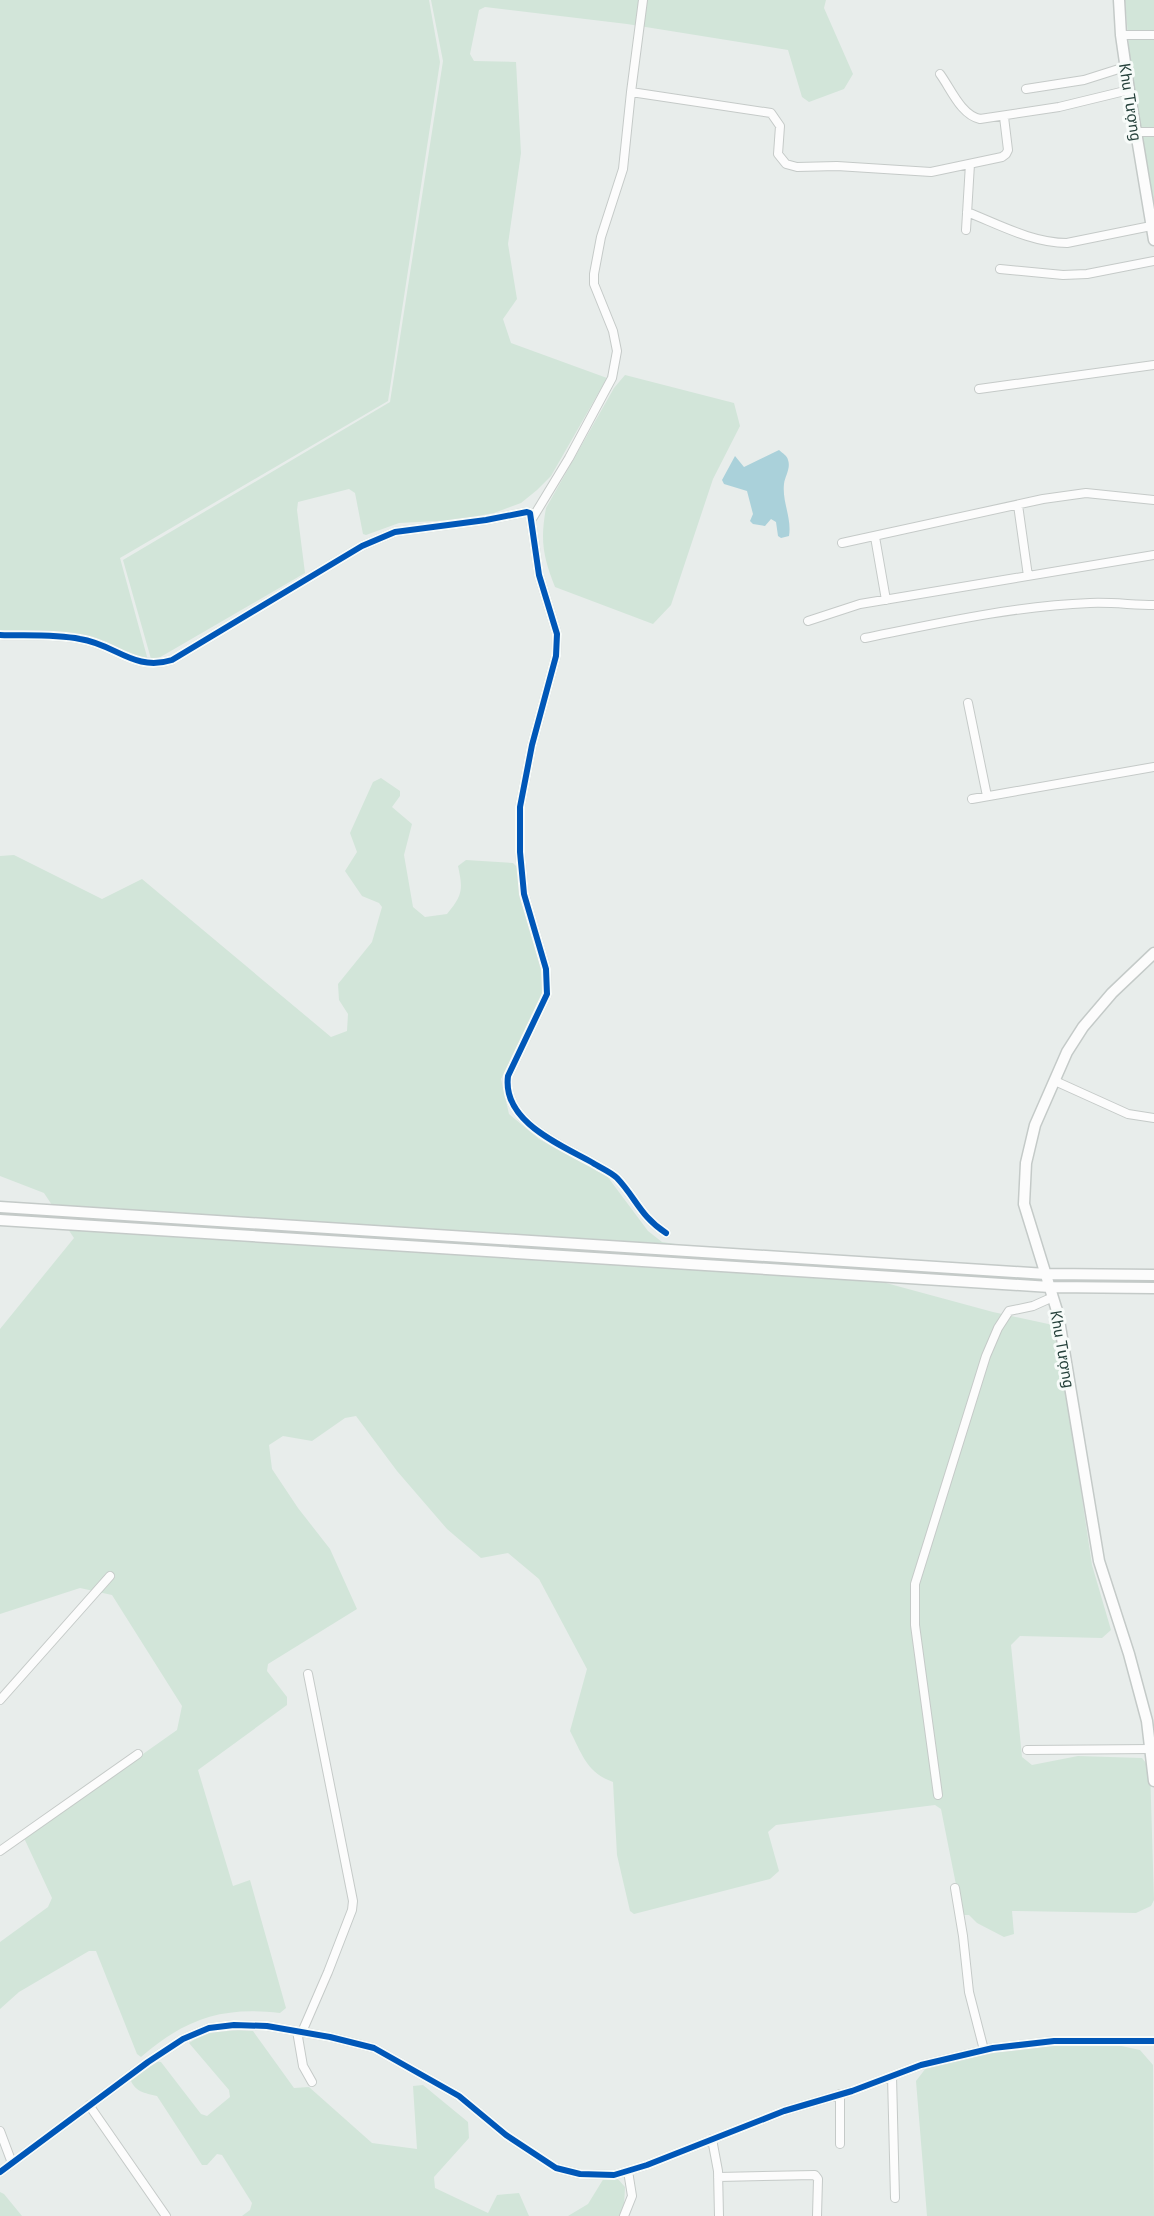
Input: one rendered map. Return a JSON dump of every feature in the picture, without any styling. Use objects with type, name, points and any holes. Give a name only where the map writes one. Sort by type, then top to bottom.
[{"type":"main road","name":"Khu Tượng","points":[[1119,0],[1128,90],[1154,240]]},
{"type":"main road","name":"Khu Tượng","points":[[1154,953],[1112,993],[1083,1027],[1067,1052],[1035,1125],[1026,1163],[1024,1204],[1058,1314],[1099,1562],[1129,1654],[1147,1721],[1154,1781]]},
{"type":"main road","points":[[0,1207],[1046,1274],[1154,1275]]},
{"type":"main road","points":[[0,1220],[1051,1292],[1154,1287]]},
{"type":"street","points":[[532,519],[569,458],[612,378],[617,351],[613,331],[594,284],[594,274],[601,237],[623,169],[644,0]]},
{"type":"street","points":[[1121,35],[1154,35]]},
{"type":"street","points":[[1026,88],[1084,80],[1125,67]]},
{"type":"street","points":[[940,74],[966,112],[980,119],[1059,107],[1128,90]]},
{"type":"street","points":[[631,92],[771,113],[780,126],[777,150],[780,158],[786,164],[797,167],[837,166],[931,172],[970,164],[1006,154],[1008,150],[1004,117]]},
{"type":"street","points":[[1136,132],[1154,132]]},
{"type":"street","points":[[966,230],[970,164]]},
{"type":"street","points":[[967,212],[1055,243],[1067,243],[1151,226]]},
{"type":"street","points":[[1000,269],[1075,274],[1154,261]]},
{"type":"street","points":[[979,389],[1154,365]]},
{"type":"street","points":[[842,543],[1017,505],[1086,493],[1154,500]]},
{"type":"street","points":[[1017,505],[1028,576]]},
{"type":"street","points":[[0,635],[82,639],[131,660],[149,664],[163,663],[172,660],[362,546],[395,532],[530,513],[539,575],[557,634],[556,656],[525,776],[520,807],[520,852],[524,894],[548,981],[547,994],[511,1070],[506,1088],[511,1101],[527,1122],[561,1146],[616,1178],[642,1213],[653,1225],[666,1233]]},
{"type":"street","points":[[875,537],[886,600]]},
{"type":"street","points":[[808,621],[836,610],[886,600],[1154,555]]},
{"type":"street","points":[[865,638],[975,616],[1027,609],[1107,602],[1154,605]]},
{"type":"street","points":[[968,704],[987,796]]},
{"type":"street","points":[[972,798],[1154,767]]},
{"type":"street","points":[[1055,1081],[1128,1114],[1154,1119]]},
{"type":"street","points":[[938,1795],[915,1624],[915,1584],[966,1417],[986,1356],[998,1328],[1009,1311],[1034,1306],[1051,1292]]},
{"type":"street","points":[[0,1700],[110,1576]]},
{"type":"street","points":[[308,1674],[353,1901],[352,1910],[328,1972],[300,2031],[303,2066],[305,2074],[312,2082]]},
{"type":"street","points":[[1028,1750],[1152,1749]]},
{"type":"street","points":[[0,1851],[138,1754]]},
{"type":"street","points":[[955,1888],[969,1992],[984,2050]]},
{"type":"street","points":[[0,2172],[148,2062],[183,2039],[209,2028],[234,2025],[267,2026],[300,2031],[374,2048],[459,2096],[506,2135],[556,2168],[580,2174],[614,2175],[647,2166],[784,2111],[921,2065],[984,2050],[1054,2041],[1154,2042]]},
{"type":"street","points":[[892,2076],[895,2198]]},
{"type":"street","points":[[840,2094],[840,2144]]},
{"type":"street","points":[[89,2105],[166,2216]]},
{"type":"street","points":[[0,2131],[12,2163]]},
{"type":"street","points":[[712,2139],[718,2177],[719,2216]]},
{"type":"street","points":[[624,2216],[632,2196],[628,2171]]},
{"type":"street","points":[[718,2177],[815,2175],[818,2179],[817,2216]]},
{"type":"green space","points":[[0,0],[429,0],[440,62],[388,401],[120,558],[149,664],[66,637],[0,636]]},
{"type":"green space","points":[[431,0],[826,0],[824,8],[853,74],[844,89],[809,102],[802,97],[788,50],[627,24],[485,7],[479,10],[470,54],[474,61],[516,62],[521,153],[508,244],[517,299],[503,319],[511,343],[607,378],[551,476],[521,503],[494,513],[456,520],[399,523],[366,535],[363,534],[355,493],[349,489],[298,502],[305,573],[157,659],[151,659],[123,560],[390,402],[443,61]]},
{"type":"green space","points":[[1125,0],[1154,0],[1154,207],[1131,71]]},
{"type":"green space","points":[[625,375],[734,403],[740,426],[713,479],[671,605],[653,624],[555,587],[544,548],[543,530],[546,508],[614,388]]},
{"type":"green space","points":[[381,778],[400,791],[400,796],[392,807],[412,824],[404,855],[413,907],[425,917],[447,914],[459,897],[461,881],[458,866],[466,860],[513,863],[517,867],[519,895],[544,972],[544,994],[501,1079],[509,1114],[539,1139],[607,1176],[648,1231],[662,1242],[827,1267],[993,1312],[1053,1325],[1058,1338],[1092,1565],[1111,1630],[1102,1638],[1020,1636],[1011,1645],[1022,1757],[1032,1765],[1078,1756],[1142,1758],[1150,1768],[1154,1900],[1151,1906],[1136,1913],[1012,1911],[1014,1934],[1004,1937],[977,1923],[969,1915],[962,1915],[941,1809],[935,1805],[776,1825],[768,1832],[779,1871],[770,1879],[634,1914],[630,1911],[617,1855],[613,1782],[591,1768],[570,1731],[587,1669],[539,1579],[508,1553],[481,1558],[447,1529],[397,1471],[356,1416],[345,1418],[312,1441],[283,1436],[269,1445],[272,1469],[298,1508],[330,1549],[357,1609],[268,1664],[267,1671],[287,1697],[287,1705],[198,1770],[233,1886],[250,1880],[286,2008],[280,2013],[240,2012],[205,2018],[173,2033],[141,2057],[137,2054],[96,1951],[89,1951],[19,1992],[0,2009],[0,1942],[48,1907],[52,1898],[24,1838],[177,1730],[182,1706],[112,1595],[80,1588],[0,1614],[0,1329],[74,1238],[44,1193],[0,1176],[0,856],[14,855],[102,899],[142,879],[331,1037],[347,1031],[348,1014],[339,1000],[338,984],[372,942],[382,907],[379,903],[362,896],[345,871],[357,852],[350,833],[373,782]]},
{"type":"green space","points":[[253,2031],[294,2088],[309,2087],[372,2143],[417,2149],[413,2086],[423,2085],[468,2122],[469,2138],[434,2177],[435,2188],[488,2213],[497,2195],[519,2193],[529,2216],[242,2216],[250,2210],[252,2203],[222,2155],[217,2154],[207,2165],[202,2165],[157,2096],[137,2089],[130,2078],[154,2061],[161,2062],[201,2114],[207,2116],[230,2097],[229,2090],[189,2043],[205,2033]]},
{"type":"green space","points":[[1112,2044],[1140,2050],[1153,2065],[1154,2216],[927,2216],[916,2081],[926,2068],[994,2052],[1053,2045]]},
{"type":"green space","points":[[604,2178],[617,2178],[625,2187],[624,2206],[620,2216],[568,2216],[588,2204]]},
{"type":"green space","points":[[0,2192],[4,2194],[22,2216],[0,2216]]},
{"type":"water","points":[[779,450],[787,457],[789,463],[784,484],[784,497],[790,529],[789,536],[781,538],[778,536],[776,522],[771,519],[765,526],[753,524],[750,521],[753,514],[747,491],[724,484],[722,480],[735,456],[744,467]]},
{"type":"cycle path","points":[[0,635],[70,637],[104,646],[135,660],[159,663],[172,660],[362,546],[395,532],[530,513],[539,575],[557,634],[556,656],[532,745],[520,807],[520,852],[524,894],[546,969],[547,994],[508,1076],[509,1092],[514,1106],[536,1130],[615,1176],[650,1220],[666,1233]]},
{"type":"cycle path","points":[[0,2172],[148,2062],[183,2039],[209,2028],[234,2025],[267,2026],[330,2037],[374,2048],[459,2096],[506,2135],[556,2168],[580,2174],[614,2175],[647,2165],[784,2111],[852,2091],[921,2065],[993,2048],[1054,2041],[1154,2041]]}]
